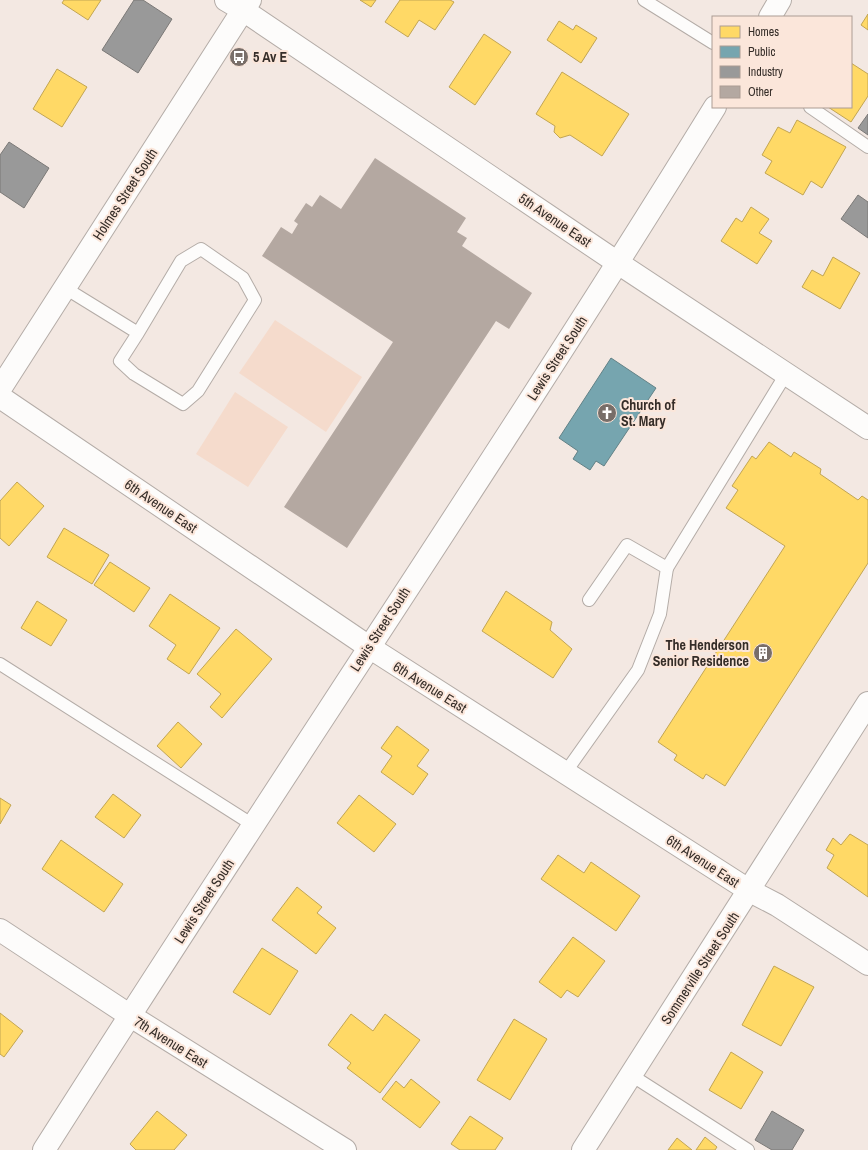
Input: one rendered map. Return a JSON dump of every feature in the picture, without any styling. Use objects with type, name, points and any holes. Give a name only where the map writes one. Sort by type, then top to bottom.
[{"type":"street","points":[[771,16],[780,0]]},
{"type":"street","name":"5th Avenue East","points":[[240,4],[618,263],[868,428]]},
{"type":"street","name":"Holmes Street South","points":[[0,388],[65,288],[240,4]]},
{"type":"street","name":"Lewis Street South","points":[[44,1150],[129,1015],[618,263],[714,108]]},
{"type":"street","name":"6th Avenue East","points":[[0,397],[369,647],[750,891],[777,905],[868,964]]},
{"type":"street","name":"Sommerville Street South","points":[[583,1150],[750,891],[868,703]]},
{"type":"street","name":"7th Avenue East","points":[[0,930],[129,1015],[345,1150]]},
{"type":"lane","points":[[644,0],[712,42]]},
{"type":"lane","points":[[811,108],[868,146]]},
{"type":"lane","points":[[201,249],[243,278],[255,300],[198,391],[183,404],[134,374],[120,361],[138,333],[181,261],[201,249]]},
{"type":"lane","points":[[65,288],[138,333]]},
{"type":"lane","points":[[565,773],[638,670],[660,614],[667,568],[786,374]]},
{"type":"lane","points":[[589,600],[627,545],[667,568]]},
{"type":"lane","points":[[0,664],[253,825]]},
{"type":"lane","points":[[631,1075],[748,1150]]},
{"type":"shaded area","points":[[275,320],[362,377],[326,432],[239,373]]},
{"type":"shaded area","points":[[235,392],[288,427],[248,487],[196,454]]},
{"type":"building: Homes","points":[[64,0],[101,0],[88,20],[62,3]]},
{"type":"building: Homes","points":[[360,0],[376,0],[371,7]]},
{"type":"building: Homes","points":[[400,0],[450,0],[454,2],[435,30],[419,20],[408,37],[385,22]]},
{"type":"building: Homes","points":[[868,14],[868,30],[861,25]]},
{"type":"building: Homes","points":[[559,21],[573,30],[576,25],[597,38],[581,63],[547,40]]},
{"type":"building: Homes","points":[[484,34],[511,52],[475,105],[449,87]]},
{"type":"building: Homes","points":[[852,64],[868,74],[868,96],[851,122],[830,108],[852,108]]},
{"type":"building: Homes","points":[[57,69],[87,87],[62,127],[33,109]]},
{"type":"building: Homes","points":[[562,72],[629,114],[602,156],[570,135],[560,138],[554,132],[555,126],[536,114]]},
{"type":"building: Homes","points":[[797,120],[846,147],[822,188],[811,181],[803,195],[765,173],[772,161],[762,155],[778,127],[790,133]]},
{"type":"building: Homes","points":[[751,207],[769,219],[759,233],[772,241],[757,264],[721,241],[736,218],[742,222]]},
{"type":"building: Homes","points":[[833,257],[860,273],[840,309],[802,287],[812,270],[823,276]]},
{"type":"building: Homes","name":"The Henderson Senior Residence","points":[[769,442],[791,457],[794,452],[821,469],[820,474],[858,500],[862,496],[868,500],[868,563],[725,786],[706,774],[703,779],[674,760],[677,755],[658,742],[785,546],[726,508],[738,490],[732,486],[752,456],[756,459]]},
{"type":"building: Homes","points":[[17,482],[44,506],[9,546],[0,538],[0,501]]},
{"type":"building: Homes","points":[[64,528],[109,555],[92,584],[47,557]]},
{"type":"building: Homes","points":[[110,562],[150,588],[134,612],[94,585]]},
{"type":"building: Homes","points":[[506,591],[552,622],[550,630],[572,649],[553,678],[482,631]]},
{"type":"building: Homes","points":[[170,594],[220,628],[189,674],[167,659],[176,645],[149,626]]},
{"type":"building: Homes","points":[[37,601],[67,620],[51,646],[21,628]]},
{"type":"building: Homes","points":[[236,629],[272,659],[222,718],[210,707],[221,694],[197,674]]},
{"type":"building: Homes","points":[[178,722],[202,744],[181,768],[157,746]]},
{"type":"building: Homes","points":[[397,726],[429,750],[417,766],[428,774],[413,795],[381,772],[392,756],[381,748]]},
{"type":"building: Homes","points":[[113,794],[141,815],[124,838],[95,817]]},
{"type":"building: Homes","points":[[359,795],[396,824],[374,852],[337,823]]},
{"type":"building: Homes","points":[[0,798],[11,805],[0,824]]},
{"type":"building: Homes","points":[[850,834],[868,845],[868,897],[827,868],[834,855],[826,850],[833,838],[841,845]]},
{"type":"building: Homes","points":[[61,840],[123,884],[104,912],[42,869]]},
{"type":"building: Homes","points":[[558,855],[584,873],[591,862],[640,896],[616,931],[541,879]]},
{"type":"building: Homes","points":[[297,887],[322,907],[317,913],[336,928],[316,954],[272,920]]},
{"type":"building: Homes","points":[[573,937],[605,961],[578,997],[567,990],[561,998],[539,982]]},
{"type":"building: Homes","points":[[262,948],[298,971],[270,1015],[233,992]]},
{"type":"building: Homes","points":[[774,966],[814,987],[781,1046],[742,1025]]},
{"type":"building: Homes","points":[[0,1013],[23,1031],[4,1057],[0,1054]]},
{"type":"building: Homes","points":[[351,1014],[373,1031],[385,1014],[420,1040],[380,1093],[347,1068],[351,1063],[328,1045]]},
{"type":"building: Homes","points":[[514,1019],[547,1039],[510,1100],[477,1080]]},
{"type":"building: Homes","points":[[731,1052],[763,1072],[741,1109],[709,1090]]},
{"type":"building: Homes","points":[[411,1079],[440,1102],[420,1128],[382,1099],[396,1081],[404,1088]]},
{"type":"building: Homes","points":[[157,1111],[187,1135],[174,1150],[136,1150],[130,1144]]},
{"type":"building: Homes","points":[[470,1116],[503,1138],[495,1150],[460,1150],[451,1144]]},
{"type":"building: Homes","points":[[705,1137],[717,1147],[715,1150],[696,1150]]},
{"type":"building: Homes","points":[[677,1138],[692,1150],[668,1150]]},
{"type":"building: Public","name":"Church of St. Mary","points":[[611,358],[656,388],[604,466],[596,461],[590,470],[573,459],[578,451],[559,438]]},
{"type":"building: Industry","points":[[134,0],[143,0],[172,19],[138,73],[102,50]]},
{"type":"building: Industry","points":[[868,114],[868,135],[858,128]]},
{"type":"building: Industry","points":[[9,142],[49,168],[24,208],[0,192],[0,155]]},
{"type":"building: Industry","points":[[858,195],[868,202],[868,238],[841,219]]},
{"type":"building: Industry","points":[[772,1111],[804,1130],[792,1150],[772,1150],[755,1140]]},
{"type":"building: Other","points":[[375,158],[466,218],[457,232],[467,238],[462,246],[532,293],[509,329],[496,321],[347,548],[284,507],[393,342],[262,256],[281,227],[292,234],[298,224],[294,221],[306,203],[312,207],[320,195],[341,209]]},
{"type":"place","name":"5 Av E","points":[[239,57]]},
{"type":"place","name":"Church of St. Mary","points":[[607,413]]},
{"type":"place","name":"The Henderson Senior Residence","points":[[763,653]]}]
